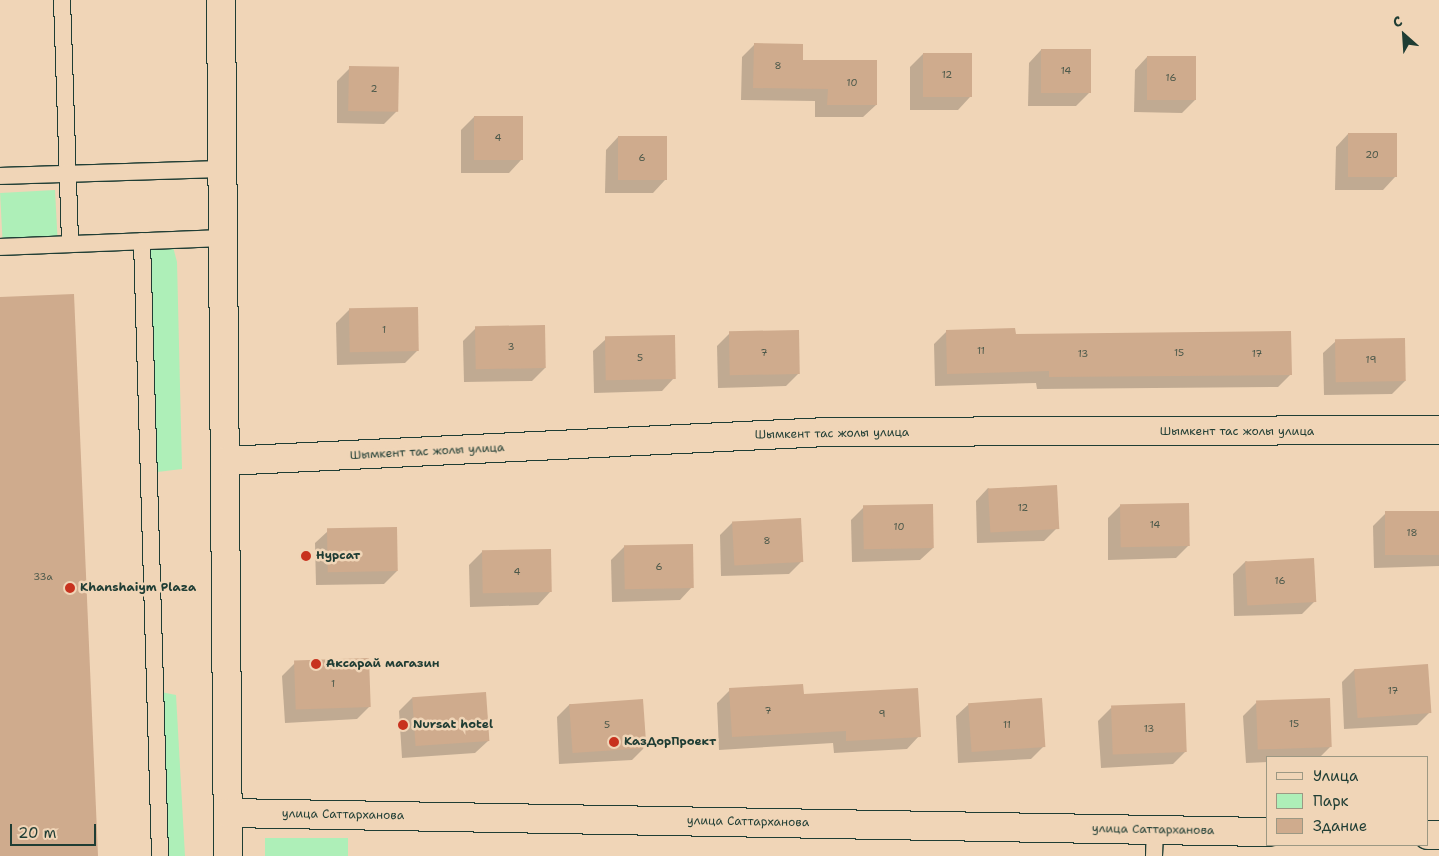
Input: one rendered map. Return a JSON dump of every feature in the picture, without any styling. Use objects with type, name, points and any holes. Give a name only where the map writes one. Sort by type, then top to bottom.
[{"type":"street","points":[[221,0],[221,238],[228,856]]},
{"type":"street","name":"Шымкент тас жолы улица","points":[[225,461],[827,432],[1439,430]]},
{"type":"street","name":"улица Саттарханова","points":[[228,813],[1154,843],[1266,832]]},
{"type":"lane","points":[[62,0],[70,243]]},
{"type":"lane","points":[[0,176],[221,169]]},
{"type":"lane","points":[[0,247],[221,238]]},
{"type":"lane","points":[[142,241],[160,856]]},
{"type":"green space","points":[[55,190],[58,244],[3,247],[0,193]]},
{"type":"green space","points":[[171,239],[177,262],[182,469],[149,473],[142,241]]},
{"type":"green space","points":[[156,691],[176,695],[185,856],[160,856]]},
{"type":"green space","points":[[265,838],[348,838],[348,856],[265,856]]},
{"type":"building","points":[[754,43],[803,44],[803,60],[877,60],[877,105],[827,105],[828,89],[753,88]]},
{"type":"building","points":[[1041,49],[1091,49],[1091,93],[1041,93]]},
{"type":"building","points":[[923,53],[972,53],[972,97],[923,97]]},
{"type":"building","points":[[1147,56],[1196,56],[1196,100],[1147,100]]},
{"type":"building","points":[[349,66],[399,67],[398,112],[348,111]]},
{"type":"building","points":[[474,116],[523,116],[523,160],[474,160]]},
{"type":"building","points":[[1348,133],[1397,133],[1397,177],[1348,177]]},
{"type":"building","points":[[618,136],[667,136],[667,180],[618,180]]},
{"type":"building","points":[[74,294],[98,856],[0,856],[0,297]]},
{"type":"building","points":[[418,307],[419,351],[350,352],[349,308]]},
{"type":"building","points":[[545,325],[546,368],[476,369],[475,326]]},
{"type":"building","points":[[1015,328],[1016,334],[1291,331],[1292,375],[1049,377],[1049,371],[947,374],[946,330]]},
{"type":"building","points":[[799,330],[800,374],[730,375],[729,331]]},
{"type":"building","points":[[675,335],[676,379],[606,380],[605,336]]},
{"type":"building","points":[[1405,338],[1406,381],[1336,382],[1335,339]]},
{"type":"building","points":[[1057,485],[1059,529],[990,533],[988,489]]},
{"type":"building","points":[[1189,503],[1190,546],[1121,547],[1120,504]]},
{"type":"building","points":[[933,504],[934,548],[864,549],[863,505]]},
{"type":"building","points":[[1385,511],[1439,511],[1439,555],[1385,555]]},
{"type":"building","points":[[801,518],[803,562],[734,566],[732,522]]},
{"type":"building","points":[[397,527],[398,571],[328,572],[327,528]]},
{"type":"building","points":[[693,544],[694,588],[625,589],[624,545]]},
{"type":"building","points":[[551,549],[552,592],[483,593],[482,550]]},
{"type":"building","points":[[1314,558],[1316,602],[1247,606],[1245,562]]},
{"type":"building","points":[[369,658],[371,707],[296,710],[294,661]]},
{"type":"building","points":[[1428,664],[1431,713],[1358,718],[1354,669]]},
{"type":"building","points":[[803,684],[804,694],[918,688],[921,737],[846,741],[846,731],[732,737],[729,688]]},
{"type":"building","points":[[486,692],[489,741],[416,746],[412,697]]},
{"type":"building","points":[[1042,698],[1045,747],[972,752],[968,703]]},
{"type":"building","points":[[1330,698],[1332,747],[1258,750],[1256,701]]},
{"type":"building","points":[[643,699],[646,748],[573,753],[569,704]]},
{"type":"building","points":[[1185,703],[1187,752],[1113,755],[1111,706]]},
{"type":"place","name":"Нурсат","points":[[306,556]]},
{"type":"place","name":"Khanshaiym Plaza","points":[[70,588]]},
{"type":"place","name":"Аксарай магазин","points":[[316,664]]},
{"type":"place","name":"Nursat hotel","points":[[403,725]]},
{"type":"place","name":"КазДорПроект","points":[[614,742]]}]
